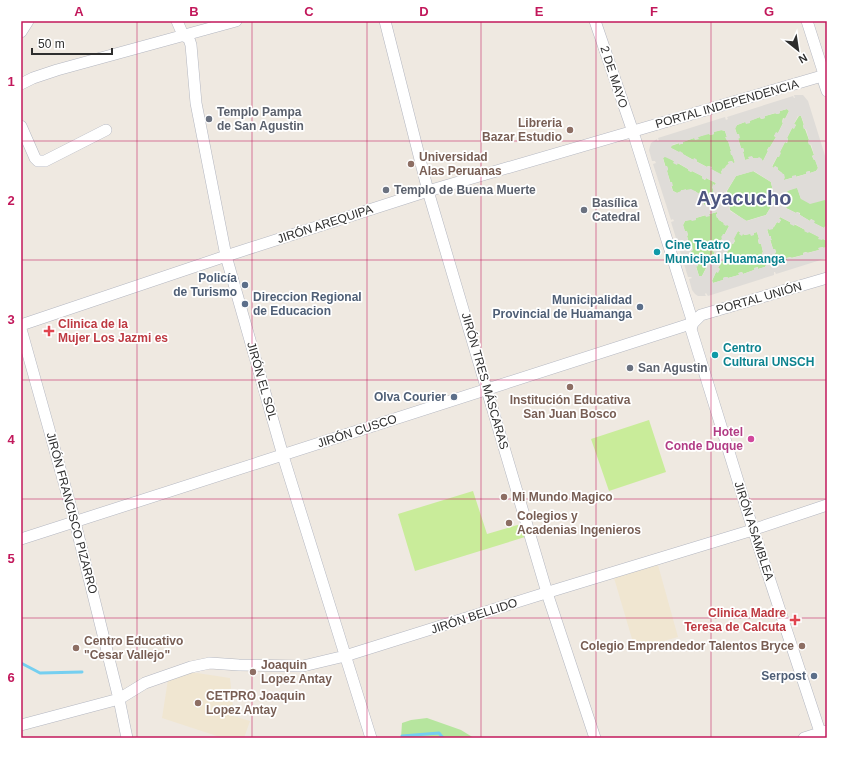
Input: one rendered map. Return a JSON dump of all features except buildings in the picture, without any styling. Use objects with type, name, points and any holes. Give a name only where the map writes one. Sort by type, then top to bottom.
[{"type":"street","points":[[21,32],[28,21]]},
{"type":"street","name":"JIRÓN EL SOL","points":[[177,21],[183,35],[189,39],[191,45],[196,103],[226,256],[282,455],[371,738]]},
{"type":"street","points":[[21,84],[57,70],[236,21]]},
{"type":"street","name":"JIRÓN TRES MÁSCARAS","points":[[385,21],[428,191],[547,592],[596,738]]},
{"type":"street","name":"2 DE MAYO","points":[[595,21],[633,132],[693,323]]},
{"type":"street","points":[[807,21],[824,72],[827,91]]},
{"type":"street","name":"PORTAL INDEPENDENCIA","points":[[633,132],[824,72]]},
{"type":"street","points":[[21,126],[35,158],[41,162],[106,130]]},
{"type":"street","name":"JIRÓN AREQUIPA","points":[[21,325],[226,256],[428,191],[625,133],[633,132]]},
{"type":"street","name":"PORTAL UNIÓN","points":[[693,323],[702,315],[827,278]]},
{"type":"street","name":"JIRÓN CUSCO","points":[[21,538],[75,522],[693,323]]},
{"type":"street","name":"JIRÓN ASAMBLEA","points":[[693,323],[691,329],[753,529],[823,734]]},
{"type":"street","name":"JIRÓN FRANCISCO PIZARRO","points":[[21,329],[75,522],[119,699],[127,738]]},
{"type":"street","name":"JIRÓN BELLIDO","points":[[21,725],[119,699],[145,683],[198,665],[210,663],[303,666],[345,656],[827,505]]},
{"type":"street","points":[[804,738],[823,734]]},
{"type":"shaded area","points":[[794,95],[803,95],[808,101],[827,162],[827,201],[825,200],[810,204],[801,199],[797,188],[787,191],[790,197],[790,203],[788,207],[786,206],[786,208],[796,213],[797,212],[810,221],[811,219],[815,221],[814,223],[824,228],[825,226],[827,227],[827,241],[818,239],[819,237],[804,231],[805,230],[795,224],[794,226],[790,224],[790,222],[780,217],[779,219],[781,220],[779,223],[777,222],[773,229],[767,230],[769,236],[771,236],[772,240],[770,240],[773,249],[775,249],[777,260],[780,262],[787,260],[786,258],[803,255],[803,253],[819,250],[818,248],[823,247],[827,247],[827,258],[776,274],[774,272],[774,275],[708,296],[706,293],[706,296],[698,296],[692,290],[689,279],[692,278],[688,277],[671,222],[674,221],[673,219],[671,220],[653,164],[656,163],[655,161],[652,161],[649,150],[651,143],[657,139],[657,141],[659,141],[658,138],[725,117],[726,120],[728,119],[727,117],[793,96],[795,98]],"holes":[[[787,109],[789,111],[785,119],[784,118],[778,133],[776,132],[774,136],[776,137],[767,150],[768,151],[763,161],[759,157],[753,158],[752,156],[745,160],[743,148],[741,148],[738,139],[740,138],[739,134],[737,134],[735,129],[737,125],[745,122],[746,124],[750,123],[750,121],[760,117],[761,119],[775,113],[778,114],[780,111]],[[798,116],[801,116],[804,129],[806,129],[809,145],[811,144],[814,155],[812,156],[818,168],[816,171],[810,173],[810,171],[806,172],[806,174],[796,177],[796,175],[792,176],[792,178],[784,180],[784,174],[778,170],[778,168],[775,166],[774,168],[772,166],[777,157],[779,157],[785,142],[787,143],[787,138],[792,128],[794,129],[796,125],[794,124]],[[722,130],[725,131],[727,137],[725,137],[728,141],[731,155],[735,162],[728,162],[729,164],[724,169],[723,168],[721,174],[711,169],[712,168],[697,162],[696,159],[694,158],[693,160],[680,151],[679,152],[671,148],[672,145],[679,143],[679,145],[683,144],[683,142],[694,138],[695,140],[699,139],[698,137],[714,134],[714,132]],[[665,157],[674,161],[673,163],[677,165],[678,163],[689,171],[702,176],[705,180],[706,178],[716,183],[715,185],[713,184],[713,194],[711,194],[714,201],[704,205],[700,194],[691,189],[681,190],[677,193],[673,191],[671,186],[673,186],[672,182],[670,182],[667,171],[668,168],[665,166],[663,158]],[[754,171],[771,182],[775,200],[766,215],[747,221],[730,211],[726,192],[736,176]],[[717,212],[717,218],[724,223],[723,224],[729,226],[725,234],[721,237],[722,238],[717,248],[715,248],[713,252],[715,253],[709,263],[708,262],[702,276],[699,276],[696,267],[698,266],[697,262],[695,262],[691,251],[693,250],[692,247],[690,247],[687,236],[687,231],[685,231],[683,225],[685,221],[696,220],[696,218],[705,215],[706,217],[710,216],[709,214]],[[738,231],[742,236],[743,234],[750,234],[751,236],[757,232],[763,257],[765,256],[767,263],[765,267],[758,269],[758,267],[754,268],[754,270],[743,274],[742,272],[738,273],[739,275],[728,278],[725,277],[723,280],[713,283],[712,280],[716,272],[718,273],[720,269],[718,268],[735,240],[734,239]]]},
{"type":"shaded area","points":[[658,565],[678,637],[635,649],[614,578]]},
{"type":"shaded area","name":"CETPRO Joaquin Lopez Antay","points":[[169,673],[197,673],[230,678],[234,716],[250,721],[244,738],[223,738],[162,718]]},
{"type":"green space","points":[[787,109],[789,111],[785,119],[783,118],[783,123],[778,133],[774,136],[776,137],[767,150],[768,151],[763,161],[752,157],[745,160],[744,151],[743,148],[741,148],[735,128],[737,125],[750,122],[749,121],[760,117],[761,119],[765,118],[765,116],[780,113],[780,111]]},
{"type":"green space","points":[[799,116],[801,116],[809,144],[814,155],[812,156],[814,160],[815,159],[818,168],[816,171],[810,173],[810,171],[806,172],[806,174],[784,180],[782,173],[778,170],[778,168],[775,166],[774,168],[772,167],[785,142],[787,143],[787,138],[792,128],[796,125],[794,124]]},
{"type":"green space","points":[[721,130],[725,131],[735,163],[732,161],[728,162],[729,164],[723,169],[721,175],[711,169],[712,167],[707,167],[671,148],[671,146],[694,138],[698,139],[698,137],[709,133],[710,135],[714,134],[713,132]]},
{"type":"green space","points":[[665,156],[691,172],[692,171],[702,176],[705,180],[706,178],[716,183],[713,189],[713,194],[711,195],[715,201],[704,205],[702,198],[695,191],[686,190],[677,193],[673,191],[663,158]]},
{"type":"green space","points":[[753,171],[771,182],[775,200],[766,215],[746,221],[730,210],[727,191],[736,176]]},
{"type":"green space","points":[[797,187],[801,199],[827,201],[827,227],[824,228],[814,223],[811,219],[810,221],[800,215],[800,213],[796,213],[786,208],[790,197],[787,191]]},
{"type":"green space","points":[[717,212],[717,218],[729,226],[717,249],[715,248],[715,252],[709,263],[708,262],[706,265],[707,266],[702,276],[699,276],[696,266],[698,266],[697,262],[695,262],[691,251],[693,250],[692,247],[690,247],[688,235],[687,232],[685,232],[683,225],[685,221]]},
{"type":"green space","points":[[780,217],[827,241],[827,247],[803,253],[803,255],[790,257],[787,258],[787,260],[780,262],[776,260],[776,252],[775,249],[773,249],[767,229],[774,227],[777,222],[779,223],[781,220],[779,219]]},
{"type":"green space","points":[[738,231],[745,235],[757,232],[759,244],[761,243],[762,253],[763,256],[765,256],[767,263],[765,267],[758,269],[758,267],[754,268],[754,270],[743,274],[742,272],[739,273],[739,275],[728,278],[723,278],[723,280],[713,283],[712,281],[716,272],[720,269],[718,268],[724,258],[726,258],[726,254],[732,243],[733,244],[735,241],[733,239]]},
{"type":"green space","points":[[649,420],[666,472],[609,491],[591,439]]},
{"type":"green space","points":[[473,491],[487,534],[521,524],[525,537],[415,571],[398,514]]},
{"type":"green space","points":[[427,718],[461,730],[474,738],[401,738],[402,723]]},
{"type":"waterway","points":[[21,663],[40,673],[82,672]]},
{"type":"waterway","points":[[402,736],[439,733],[443,738]]},
{"type":"place","name":"Templo Pampa de San Agustin","points":[[209,119]]},
{"type":"place","name":"Libreria Bazar Estudio","points":[[570,130]]},
{"type":"place","name":"Universidad Alas Peruanas","points":[[411,164]]},
{"type":"place","name":"Templo de Buena Muerte","points":[[386,190]]},
{"type":"place","name":"Basílica Catedral","points":[[584,210]]},
{"type":"place","name":"Cine Teatro Municipal Huamanga","points":[[657,252]]},
{"type":"place","name":"Policía de Turismo","points":[[245,285]]},
{"type":"place","name":"Direccion Regional de Educacion","points":[[245,304]]},
{"type":"place","name":"Municipalidad Provincial de Huamanga","points":[[640,307]]},
{"type":"place","name":"Clinica de la Mujer Los Jazmi es","points":[[49,331]]},
{"type":"place","name":"Centro Cultural UNSCH","points":[[715,355]]},
{"type":"place","name":"San Agustin","points":[[630,368]]},
{"type":"place","name":"Institución Educativa San Juan Bosco","points":[[570,387]]},
{"type":"place","name":"Olva Courier","points":[[454,397]]},
{"type":"place","name":"Hotel Conde Duque","points":[[751,439]]},
{"type":"place","name":"Mi Mundo Magico","points":[[504,497]]},
{"type":"place","name":"Colegios y Acadenias Ingenieros","points":[[509,523]]},
{"type":"place","name":"Clinica Madre Teresa de Calcuta","points":[[795,620]]},
{"type":"place","name":"Colegio Emprendedor Talentos Bryce","points":[[802,646]]},
{"type":"place","name":"Centro Educativo \"Cesar Vallejo\"","points":[[76,648]]},
{"type":"place","name":"Joaquin Lopez Antay","points":[[253,672]]},
{"type":"place","name":"Serpost","points":[[814,676]]},
{"type":"place","name":"CETPRO Joaquin Lopez Antay","points":[[198,703]]},
{"type":"district","name":"Ayacucho","points":[[744,198]]}]
